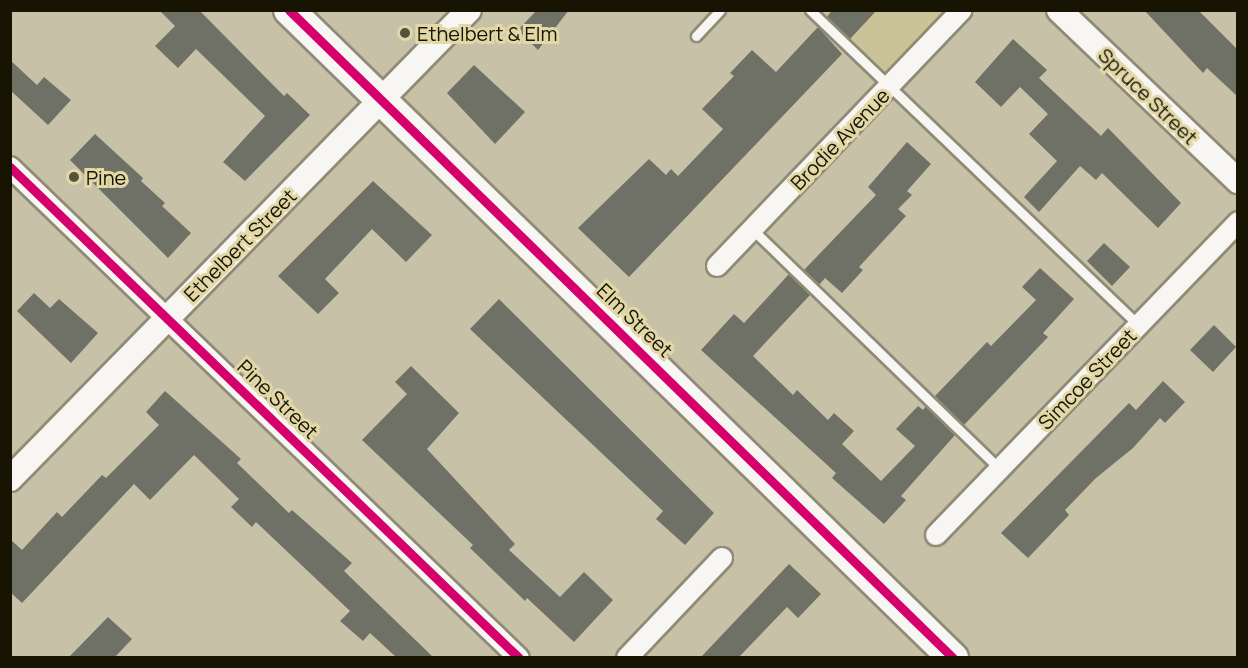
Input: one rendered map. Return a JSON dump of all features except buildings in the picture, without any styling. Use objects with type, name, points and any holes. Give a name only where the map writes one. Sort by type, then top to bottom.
[{"type":"main road","name":"Elm Street","points":[[289,10],[953,657]]},
{"type":"street","name":"Ethelbert Street","points":[[10,479],[383,102],[469,10]]},
{"type":"street","name":"Brodie Avenue","points":[[717,266],[891,87],[962,10]]},
{"type":"street","name":"Spruce Street","points":[[1059,10],[1238,181]]},
{"type":"street","name":"Pine Street","points":[[10,167],[519,657]]},
{"type":"street","name":"Simcoe Street","points":[[936,535],[1238,222]]},
{"type":"street","points":[[627,657],[722,558]]},
{"type":"lane","points":[[696,36],[720,10]]},
{"type":"lane","points":[[810,10],[1138,325]]},
{"type":"lane","points":[[752,230],[1000,469]]},
{"type":"shaded area","points":[[814,11],[960,11],[891,85]]},
{"type":"cycle path","points":[[289,10],[953,658]]},
{"type":"cycle path","points":[[10,167],[519,658]]},
{"type":"place","name":"Ethelbert & Elm","points":[[405,33]]},
{"type":"place","name":"Pine","points":[[74,177]]}]
